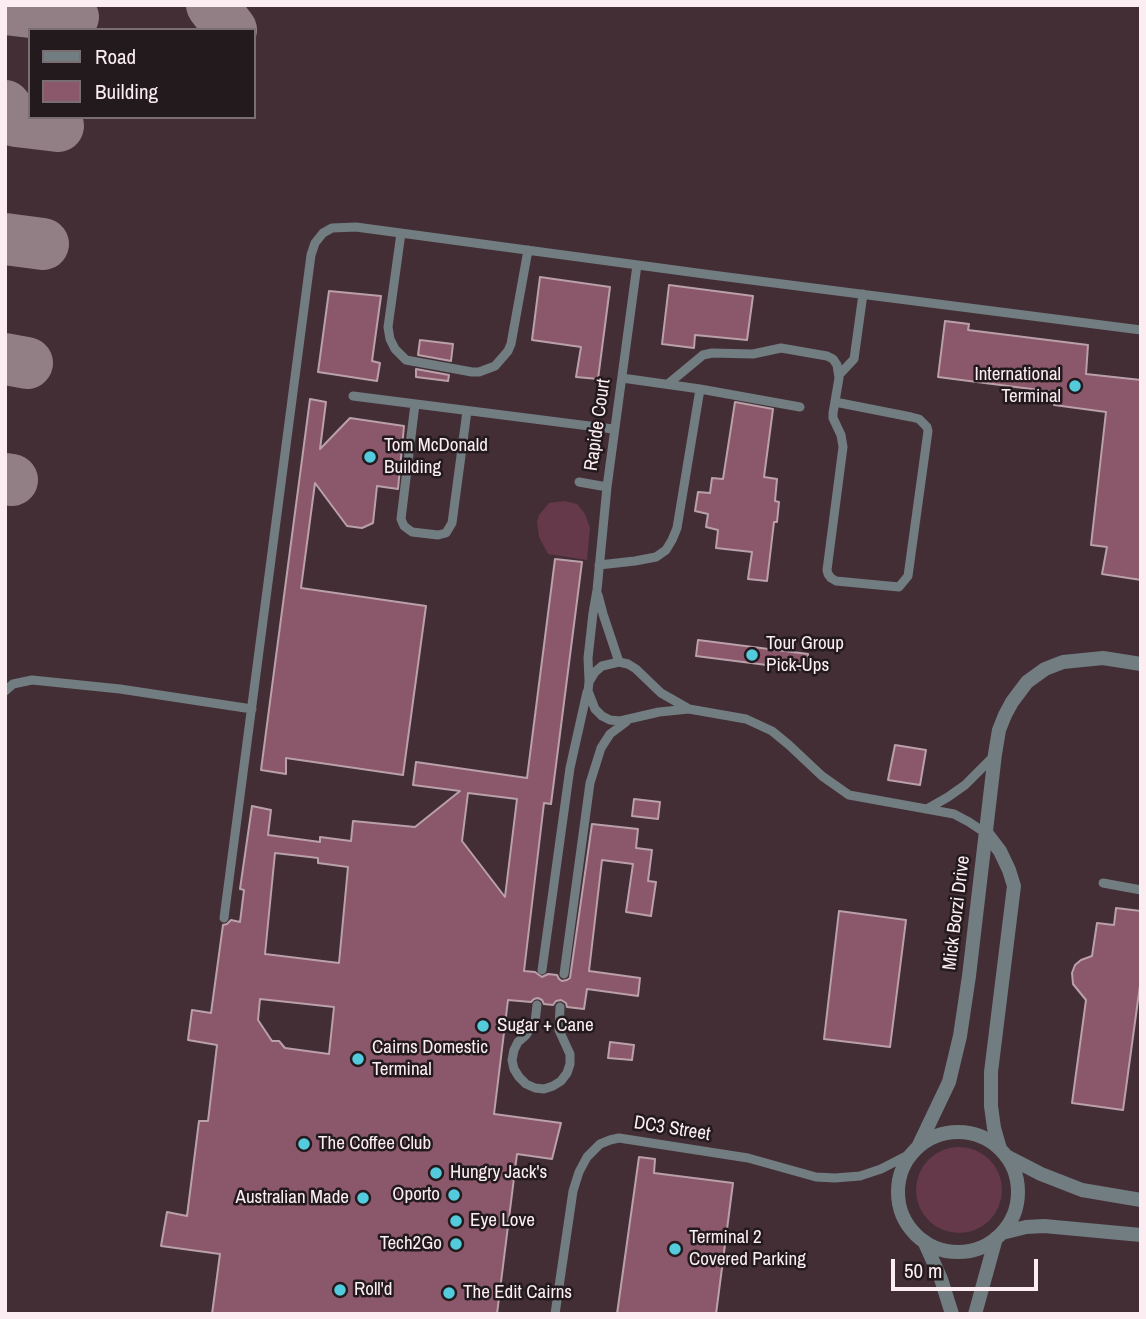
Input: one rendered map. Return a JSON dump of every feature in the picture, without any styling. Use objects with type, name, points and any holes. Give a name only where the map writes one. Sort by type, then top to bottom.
[{"type":"street","points":[[987,834],[999,730],[1012,702],[1027,682],[1045,669],[1063,662],[1103,658],[1141,664]]},
{"type":"street","name":"Mick Borzi Drive","points":[[916,1149],[949,1082],[958,1046],[987,834]]},
{"type":"street","name":"Mick Borzi Drive","points":[[987,834],[1000,851],[1014,886],[991,1072],[994,1128],[1003,1152]]},
{"type":"street","points":[[1141,1200],[1082,1190],[1041,1174],[986,1139],[969,1133],[951,1132],[933,1137],[916,1149],[903,1167],[899,1183],[903,1215],[912,1230],[924,1241],[941,1249],[960,1252],[979,1248],[999,1236],[1026,1227],[1044,1226],[1141,1235]]},
{"type":"street","points":[[975,1314],[999,1236],[1016,1209],[1017,1181],[1013,1167],[1003,1152]]},
{"type":"street","points":[[924,1241],[941,1279],[952,1314]]},
{"type":"lane","points":[[224,918],[311,256],[315,243],[323,233],[332,229],[356,227],[1141,330]]},
{"type":"lane","points":[[401,233],[388,327],[395,349],[406,360],[472,372],[495,366],[509,351],[528,250]]},
{"type":"lane","name":"Rapide Court","points":[[542,970],[570,768],[588,686],[588,658],[613,429],[637,265]]},
{"type":"lane","points":[[839,375],[854,359],[863,294]]},
{"type":"lane","points":[[668,384],[708,353],[753,354],[775,349],[833,359],[839,375],[835,402],[833,418],[843,447],[828,574],[836,581],[898,587],[908,576],[927,427],[919,419],[835,402]]},
{"type":"lane","points":[[622,378],[800,407]]},
{"type":"lane","points":[[599,565],[656,557],[666,550],[672,540],[677,528],[700,389]]},
{"type":"lane","points":[[353,396],[613,429]]},
{"type":"lane","points":[[415,404],[401,519],[404,526],[412,532],[438,535],[446,533],[452,523],[467,411]]},
{"type":"lane","points":[[579,482],[607,487]]},
{"type":"lane","name":"Rapide Court","points":[[597,590],[619,662]]},
{"type":"lane","points":[[689,709],[661,693],[628,664],[619,662],[602,666],[595,672],[588,686],[596,709],[610,720],[620,721],[659,712],[689,709],[736,716],[772,731],[822,776],[849,795],[954,814],[987,834]]},
{"type":"lane","points":[[5,691],[13,684],[32,680],[252,709]]},
{"type":"lane","points":[[564,974],[590,783],[601,748],[610,734],[630,719]]},
{"type":"lane","points":[[927,809],[965,785],[995,754]]},
{"type":"lane","points":[[1103,883],[1141,890]]},
{"type":"lane","points":[[537,1005],[535,1022],[518,1042],[512,1060],[519,1077],[534,1088],[553,1086],[561,1081],[570,1064],[570,1054],[559,1030],[560,1007]]},
{"type":"lane","name":"DC3 Street","points":[[555,1314],[573,1191],[587,1157],[600,1144],[618,1138],[748,1158],[816,1177],[835,1178],[860,1177],[881,1169],[916,1149]]},
{"type":"shaded area","points":[[564,501],[577,504],[585,514],[590,528],[587,560],[548,554],[539,537],[539,515],[549,503]]},
{"type":"shaded area","points":[[959,1147],[976,1150],[990,1159],[999,1173],[1002,1190],[999,1207],[990,1221],[976,1230],[959,1233],[942,1230],[928,1221],[919,1207],[916,1190],[919,1173],[928,1159],[942,1150]]},
{"type":"building","points":[[540,277],[610,287],[598,379],[576,377],[581,347],[532,340]]},
{"type":"building","points":[[669,285],[753,296],[747,340],[695,335],[694,348],[662,344]]},
{"type":"building","points":[[329,291],[381,296],[372,361],[380,363],[377,381],[318,372]]},
{"type":"building","name":"International Terminal","points":[[945,321],[969,324],[968,330],[1088,345],[1086,374],[1141,380],[1141,580],[1102,574],[1107,547],[1091,545],[1106,412],[1054,405],[1055,392],[938,377]]},
{"type":"building","points":[[420,340],[453,344],[451,361],[418,355]]},
{"type":"building","points":[[416,369],[449,375],[448,381],[416,377]]},
{"type":"building","points":[[310,399],[326,402],[320,449],[350,418],[404,426],[398,489],[377,486],[373,523],[362,528],[347,526],[315,483],[301,588],[426,606],[403,775],[286,758],[286,774],[261,770]]},
{"type":"building","points":[[735,402],[773,409],[764,477],[777,479],[775,501],[779,502],[767,581],[748,579],[752,552],[716,548],[718,530],[706,527],[708,514],[695,511],[698,492],[710,493],[712,478],[723,479]]},
{"type":"building","name":"Cairns Domestic Terminal","points":[[555,559],[582,562],[551,804],[544,803],[524,971],[535,972],[542,977],[548,974],[557,975],[562,981],[570,978],[592,824],[638,829],[636,848],[652,850],[648,881],[656,882],[651,916],[626,912],[633,864],[602,860],[589,971],[640,978],[638,996],[587,989],[584,1009],[567,1007],[561,1000],[553,1005],[544,1004],[538,998],[531,1002],[508,1000],[494,1114],[561,1123],[552,1159],[517,1154],[497,1314],[212,1314],[220,1254],[161,1246],[167,1212],[187,1216],[199,1121],[208,1121],[217,1045],[188,1040],[192,1010],[211,1013],[223,925],[231,920],[240,922],[244,890],[240,889],[252,806],[271,810],[268,835],[320,842],[320,837],[351,841],[353,821],[415,827],[460,791],[413,785],[416,762],[527,778]],"holes":[[[468,793],[517,799],[505,897],[462,841]],[[275,853],[318,858],[318,863],[348,867],[339,963],[265,954]],[[260,999],[334,1007],[329,1054],[285,1048],[279,1041],[272,1041],[258,1020]]]},
{"type":"building","name":"Tour Group Pick-Ups","points":[[698,640],[808,654],[806,670],[696,656]]},
{"type":"building","points":[[895,745],[926,750],[920,785],[888,780]]},
{"type":"building","points":[[634,799],[660,802],[658,819],[632,816]]},
{"type":"building","points":[[1116,908],[1141,911],[1141,978],[1123,1110],[1072,1103],[1086,1000],[1073,984],[1072,973],[1075,965],[1092,956],[1097,923],[1114,925]]},
{"type":"building","points":[[839,911],[906,920],[890,1047],[824,1039]]},
{"type":"building","points":[[610,1042],[634,1045],[632,1060],[608,1058]]},
{"type":"building","name":"Terminal 2 Covered Parking","points":[[639,1157],[655,1159],[654,1173],[733,1183],[716,1314],[617,1314]]},
{"type":"taxiway","points":[[212,5],[229,28]]},
{"type":"taxiway","points":[[5,9],[73,17]]},
{"type":"taxiway","points":[[5,106],[16,121],[58,126]]},
{"type":"taxiway","points":[[5,239],[43,244]]},
{"type":"taxiway","points":[[5,359],[27,363]]},
{"type":"taxiway","points":[[5,479],[12,480]]},
{"type":"place","name":"International Terminal","points":[[1075,386]]},
{"type":"place","name":"Tom McDonald Building","points":[[370,457]]},
{"type":"place","name":"Tour Group Pick-Ups","points":[[752,655]]},
{"type":"place","name":"Sugar + Cane","points":[[483,1026]]},
{"type":"place","name":"Cairns Domestic Terminal","points":[[358,1059]]},
{"type":"place","name":"The Coffee Club","points":[[304,1144]]},
{"type":"place","name":"Hungry Jack's","points":[[436,1173]]},
{"type":"place","name":"Oporto","points":[[454,1195]]},
{"type":"place","name":"Australian Made","points":[[363,1198]]},
{"type":"place","name":"Eye Love","points":[[456,1221]]},
{"type":"place","name":"Tech2Go","points":[[456,1244]]},
{"type":"place","name":"Terminal 2 Covered Parking","points":[[675,1249]]},
{"type":"place","name":"Roll'd","points":[[340,1290]]},
{"type":"place","name":"The Edit Cairns","points":[[449,1293]]}]
